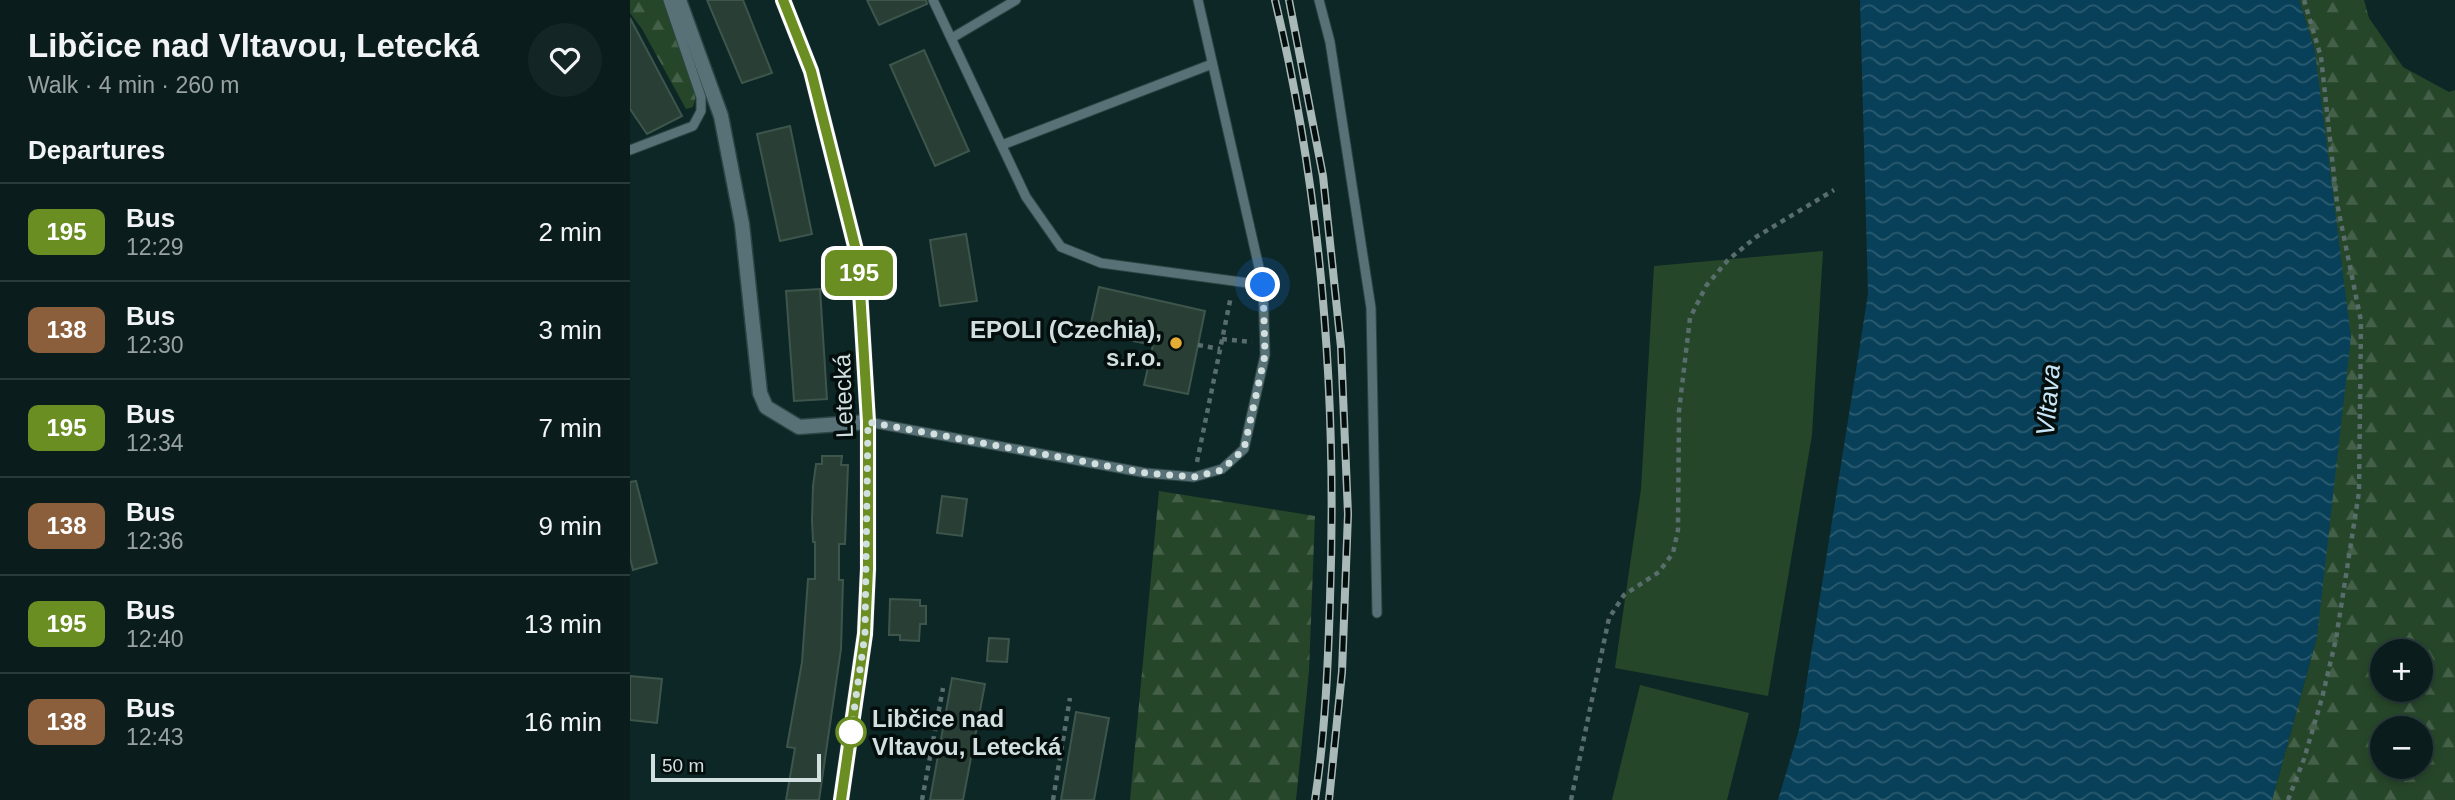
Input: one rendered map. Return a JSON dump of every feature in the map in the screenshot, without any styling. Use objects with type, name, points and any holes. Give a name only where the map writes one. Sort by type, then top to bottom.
[{"type":"street","points":[[679,0],[721,116],[742,224],[760,393],[765,407],[799,427],[868,422]]},
{"type":"street","name":"Letecká","points":[[783,0],[811,71],[858,258],[868,422],[865,634],[841,800]]},
{"type":"lane","points":[[630,150],[693,126],[701,111],[701,97],[668,0]]},
{"type":"lane","points":[[933,0],[1026,197],[1061,247],[1101,263],[1263,285]]},
{"type":"lane","points":[[952,37],[1016,0]]},
{"type":"lane","points":[[868,422],[1146,473],[1194,477],[1222,470],[1244,449],[1265,355],[1263,285],[1198,0]]},
{"type":"lane","points":[[1319,0],[1330,42],[1371,308],[1377,614]]},
{"type":"lane","points":[[1002,145],[1212,64]]},
{"type":"path","points":[[2288,800],[2311,735],[2336,639],[2359,492],[2361,321],[2337,203],[2320,57],[2304,0]]},
{"type":"path","points":[[1570,800],[1609,618],[1624,595],[1659,572],[1674,553],[1678,530],[1679,411],[1690,318],[1706,286],[1728,260],[1756,237],[1834,190]]},
{"type":"path","points":[[1194,477],[1234,281]]},
{"type":"path","points":[[1222,339],[1265,344]]},
{"type":"path","points":[[1198,345],[1220,349]]},
{"type":"path","points":[[922,800],[943,688]]},
{"type":"path","points":[[1052,800],[1070,698]]},
{"type":"green space","points":[[630,0],[663,0],[696,96],[693,107],[686,109],[642,29],[630,13]]},
{"type":"green space","points":[[2299,0],[2364,0],[2369,18],[2403,67],[2449,92],[2455,90],[2455,800],[2272,800],[2317,637],[2315,51]]},
{"type":"green space","points":[[1823,251],[1812,435],[1768,696],[1615,668],[1641,489],[1654,266]]},
{"type":"green space","points":[[1159,491],[1315,516],[1309,671],[1296,800],[1130,800]]},
{"type":"green space","points":[[1640,685],[1749,713],[1727,800],[1612,800]]},
{"type":"water","name":"Vltava","points":[[1860,0],[2299,0],[2315,51],[2351,337],[2317,637],[2272,800],[1778,800],[1799,730],[1868,294]]},
{"type":"building","points":[[707,0],[743,0],[772,73],[742,83]]},
{"type":"building","points":[[867,0],[926,0],[927,4],[879,25]]},
{"type":"building","points":[[630,18],[682,116],[647,134],[630,109]]},
{"type":"building","points":[[924,50],[969,151],[935,166],[890,65]]},
{"type":"building","points":[[790,126],[812,234],[780,241],[757,134]]},
{"type":"building","points":[[966,234],[977,301],[940,306],[930,240]]},
{"type":"building","name":"EPOLI (Czechia), s.r.o.","points":[[1099,287],[1205,311],[1188,394],[1144,385],[1153,345],[1089,332]]},
{"type":"building","points":[[820,289],[827,399],[794,401],[786,291]]},
{"type":"building","points":[[822,456],[842,456],[841,465],[848,465],[845,544],[839,544],[839,580],[843,580],[841,649],[819,800],[786,800],[795,748],[787,747],[802,662],[808,579],[815,579],[813,486],[816,464],[822,464]]},
{"type":"building","points":[[636,481],[657,563],[633,570],[630,558],[630,482]]},
{"type":"building","points":[[942,496],[967,499],[962,536],[937,533]]},
{"type":"building","points":[[890,599],[920,600],[920,606],[926,606],[926,624],[920,624],[919,641],[900,640],[900,635],[889,635]]},
{"type":"building","points":[[989,638],[1009,639],[1007,662],[987,661]]},
{"type":"building","points":[[630,676],[662,679],[657,723],[630,720]]},
{"type":"building","points":[[952,678],[985,684],[963,800],[930,800]]},
{"type":"building","points":[[1076,712],[1109,718],[1094,800],[1061,800]]},
{"type":"railway","points":[[1275,0],[1291,74],[1315,223],[1328,373],[1332,524],[1330,599],[1326,700],[1315,800]]},
{"type":"railway","points":[[1289,0],[1323,176],[1341,347],[1348,514],[1342,672],[1329,800]]},
{"type":"bus line","name":"195","points":[[783,0],[811,71],[858,258],[868,422],[868,569],[865,634],[841,800]]},
{"type":"place","name":"EPOLI (Czechia), s.r.o.","points":[[1176,343]]},
{"type":"place","name":"Libčice nad Vltavou, Letecká","points":[[851,732]]},
{"type":"route","points":[[851,732],[865,634],[868,422],[1146,473],[1194,477],[1222,470],[1244,449],[1265,355],[1263,285]]}]
